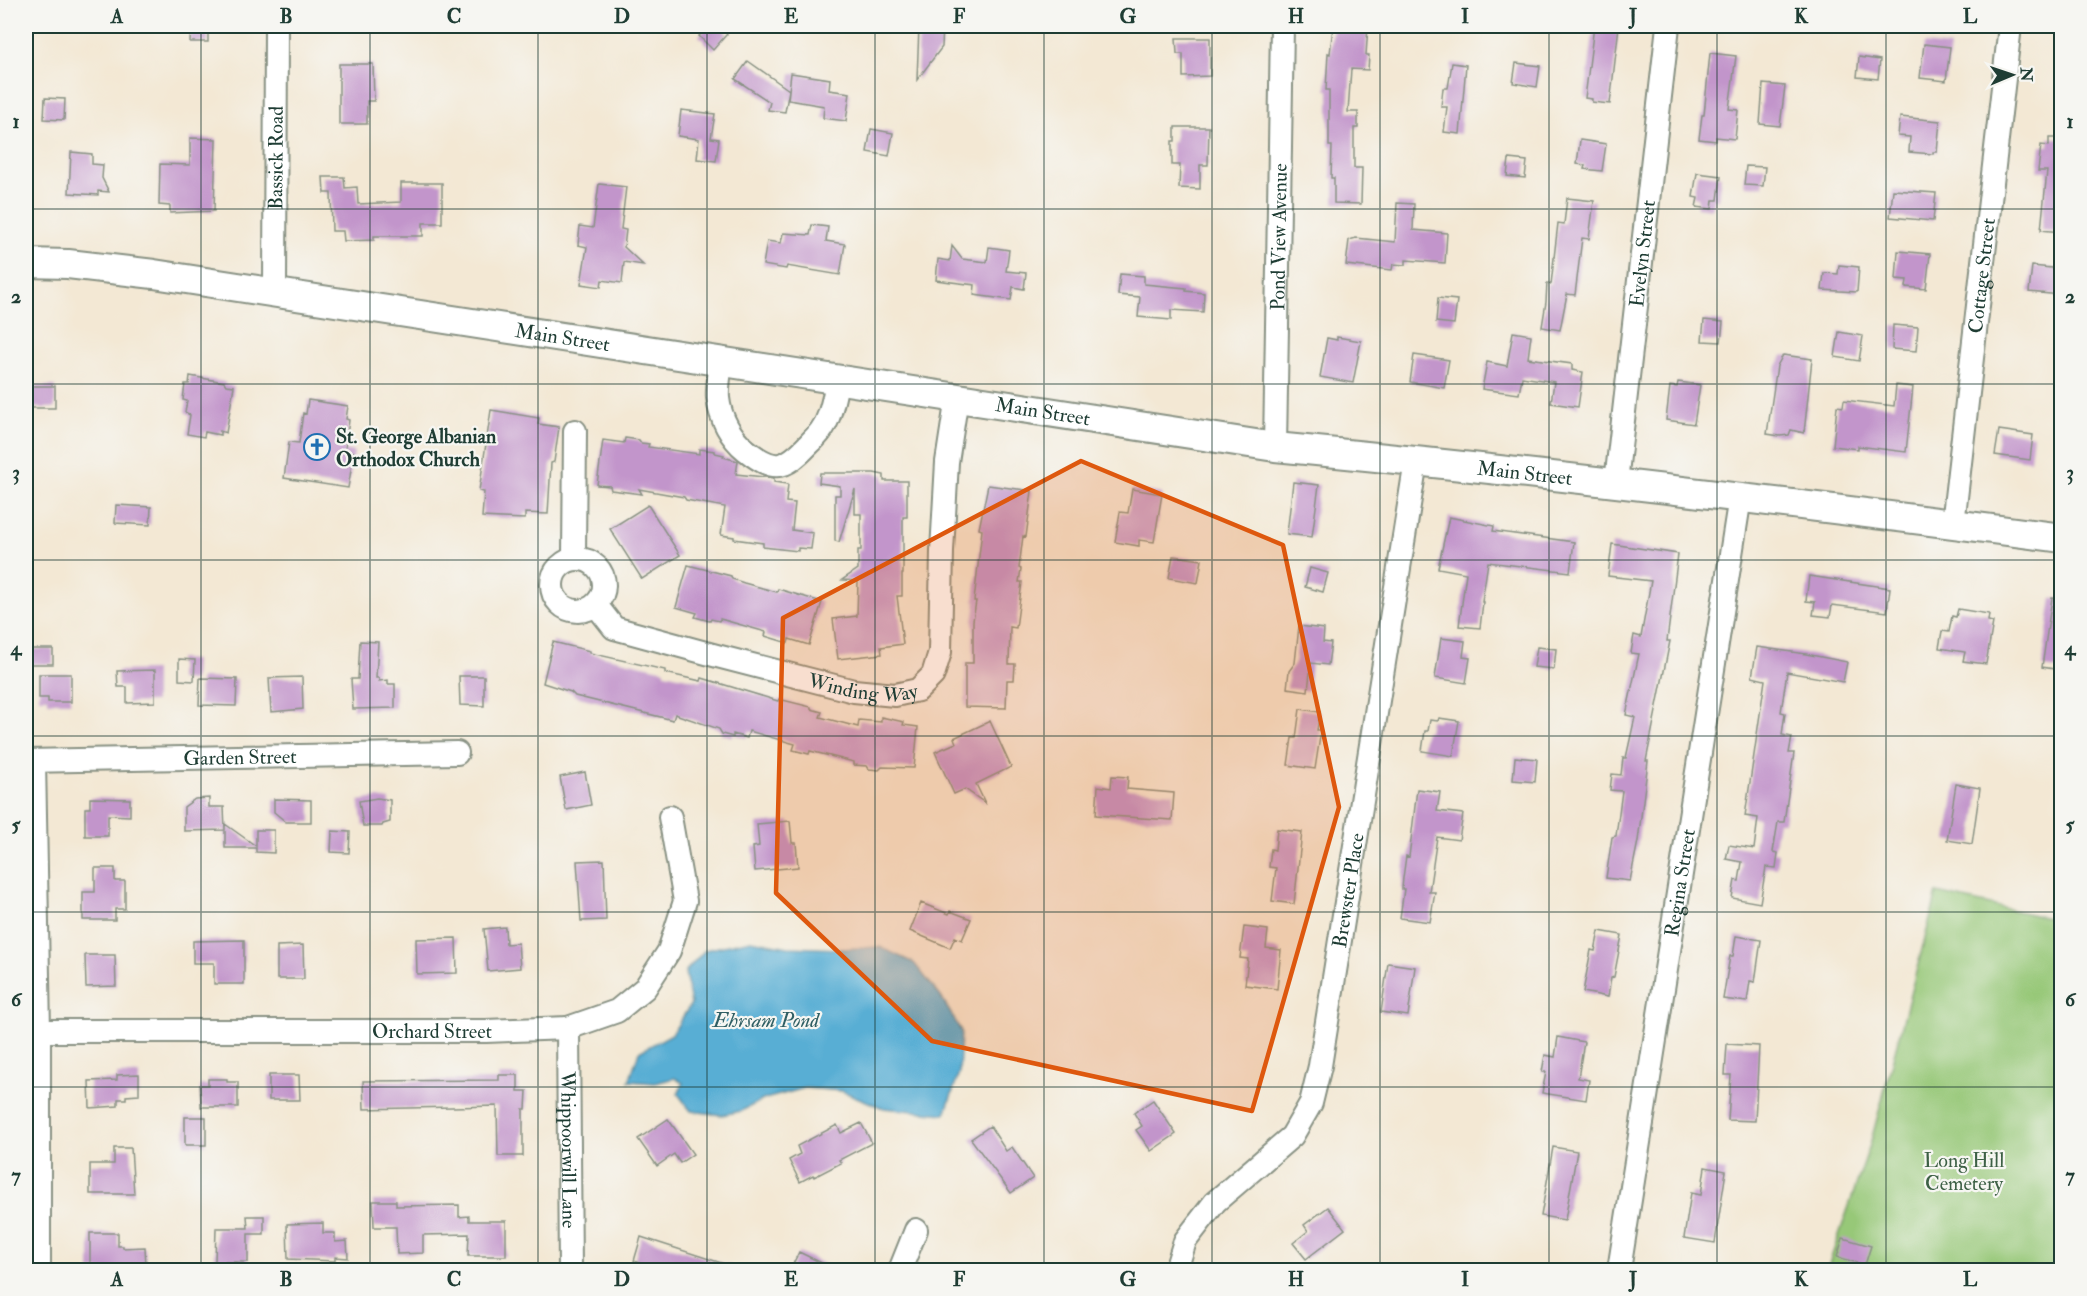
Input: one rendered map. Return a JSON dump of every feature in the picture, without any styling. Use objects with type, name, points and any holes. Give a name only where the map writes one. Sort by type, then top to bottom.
[{"type":"main road","name":"Main Street","points":[[26,263],[68,264],[154,274],[957,396],[1275,447],[1616,482],[2061,538]]},
{"type":"street","name":"Bassick Road","points":[[275,292],[276,26]]},
{"type":"street","name":"Pond View Avenue","points":[[1275,447],[1282,26]]},
{"type":"street","name":"Evelyn Street","points":[[1616,482],[1668,26]]},
{"type":"street","name":"Cottage Street","points":[[1953,524],[2010,26]]},
{"type":"street","points":[[721,361],[718,399],[726,426],[739,445],[769,465],[790,463],[821,432],[829,416],[838,379]]},
{"type":"street","name":"Winding Way","points":[[596,605],[614,628],[717,657],[854,691],[895,695],[918,690],[933,675],[940,652],[947,462],[957,396]]},
{"type":"street","points":[[574,558],[575,431]]},
{"type":"street","name":"Brewster Place","points":[[1176,1270],[1185,1241],[1215,1202],[1293,1136],[1311,1103],[1322,1054],[1416,461]]},
{"type":"street","name":"Regina Street","points":[[1619,1270],[1740,497]]},
{"type":"street","points":[[574,558],[591,561],[604,577],[605,587],[602,597],[589,610],[580,612],[562,606],[552,591],[554,574],[566,561],[574,558]]},
{"type":"street","name":"Garden Street","points":[[30,761],[457,753]]},
{"type":"street","points":[[30,761],[32,1031],[39,1270]]},
{"type":"street","name":"Orchard Street","points":[[32,1031],[486,1031],[568,1028],[617,1011],[645,988],[669,951],[685,901],[670,817]]},
{"type":"street","name":"Whippoorwill Lane","points":[[568,1028],[570,1270]]},
{"type":"street","points":[[900,1270],[916,1230]]},
{"type":"highlighted area","points":[[1081,461],[1283,545],[1339,807],[1252,1111],[932,1041],[776,893],[783,618]]},
{"type":"green space","name":"Long Hill Cemetery","points":[[1937,893],[2061,921],[2061,1270],[1827,1270],[1870,1145]]},
{"type":"water","name":"Ehrsam Pond","points":[[751,940],[788,947],[840,949],[880,947],[914,963],[941,997],[961,1031],[959,1073],[945,1114],[883,1108],[842,1091],[805,1088],[765,1099],[741,1111],[722,1115],[691,1111],[678,1094],[683,1083],[675,1078],[655,1083],[629,1081],[639,1052],[672,1034],[691,1004],[685,972],[705,950]]},
{"type":"building","points":[[191,26],[208,26],[208,42],[190,42]]},
{"type":"building","points":[[708,26],[721,26],[727,34],[713,50],[699,36]]},
{"type":"building","points":[[919,26],[943,26],[942,47],[917,80]]},
{"type":"building","points":[[1333,26],[1368,26],[1366,55],[1369,55],[1368,70],[1351,69],[1348,112],[1358,112],[1358,128],[1354,128],[1354,168],[1362,168],[1361,204],[1334,203],[1334,178],[1331,178],[1332,146],[1329,146],[1329,90],[1326,90],[1328,53],[1330,54]]},
{"type":"building","points":[[1594,26],[1619,26],[1610,104],[1592,102],[1592,99],[1585,98]]},
{"type":"building","points":[[1176,38],[1210,38],[1210,76],[1183,77],[1183,54],[1177,54]]},
{"type":"building","points":[[1924,44],[1950,47],[1946,81],[1920,78]]},
{"type":"building","points":[[1710,53],[1736,56],[1729,109],[1738,110],[1735,139],[1716,137],[1716,141],[1699,139],[1702,115],[1704,115]]},
{"type":"building","points":[[1859,57],[1880,60],[1878,79],[1857,77]]},
{"type":"building","points":[[748,61],[789,90],[785,112],[768,110],[770,102],[735,79]]},
{"type":"building","points":[[1452,63],[1466,65],[1460,134],[1444,132],[1447,107],[1441,107],[1443,88],[1448,88]]},
{"type":"building","points":[[1516,63],[1540,66],[1537,87],[1513,83]]},
{"type":"building","points":[[339,64],[373,64],[374,101],[367,101],[367,124],[339,124]]},
{"type":"building","points":[[791,73],[830,79],[829,90],[850,93],[846,121],[823,118],[824,106],[788,100]]},
{"type":"building","points":[[1763,84],[1785,86],[1780,126],[1760,124]]},
{"type":"building","points":[[45,98],[65,99],[64,120],[44,119]]},
{"type":"building","points":[[681,110],[715,114],[711,138],[719,139],[716,161],[697,159],[699,139],[678,136]]},
{"type":"building","points":[[1900,117],[1940,121],[1937,152],[1933,154],[1909,152],[1910,137],[1898,136]]},
{"type":"building","points":[[1175,127],[1209,127],[1208,165],[1200,165],[1200,189],[1179,188],[1180,165],[1172,165],[1172,141],[1175,141]]},
{"type":"building","points":[[871,129],[893,133],[889,156],[867,152]]},
{"type":"building","points":[[190,138],[216,139],[214,211],[170,213],[170,206],[159,205],[160,164],[190,165]]},
{"type":"building","points":[[2049,138],[2061,138],[2061,232],[2041,230],[2047,171],[2038,171],[2041,145],[2049,146]]},
{"type":"building","points":[[1580,140],[1606,144],[1602,171],[1584,169],[1585,165],[1577,164]]},
{"type":"building","points":[[71,152],[92,154],[92,164],[103,165],[102,178],[109,192],[98,191],[98,195],[69,193]]},
{"type":"building","points":[[1509,159],[1527,161],[1525,178],[1507,176]]},
{"type":"building","points":[[1746,166],[1765,167],[1763,186],[1744,185]]},
{"type":"building","points":[[1697,173],[1721,176],[1718,200],[1713,200],[1712,209],[1696,207],[1698,198],[1693,197]]},
{"type":"building","points":[[323,177],[344,177],[345,188],[357,187],[358,204],[401,202],[401,183],[442,183],[442,223],[423,223],[423,236],[374,236],[374,240],[344,241],[343,231],[332,231],[331,193],[324,193]]},
{"type":"building","points":[[599,184],[626,187],[621,229],[626,230],[624,247],[643,265],[624,262],[622,283],[602,280],[601,287],[581,284],[587,247],[578,245],[580,226],[593,228]]},
{"type":"building","points":[[1893,190],[1936,193],[1933,221],[1890,217]]},
{"type":"building","points":[[1567,198],[1594,201],[1589,239],[1582,238],[1575,295],[1567,294],[1560,330],[1542,327],[1547,283],[1551,284],[1558,223],[1564,224]]},
{"type":"building","points":[[1397,203],[1414,204],[1413,230],[1447,233],[1445,263],[1406,260],[1406,265],[1393,264],[1392,270],[1346,265],[1349,240],[1356,238],[1395,242]]},
{"type":"building","points":[[812,225],[828,227],[826,241],[845,244],[840,275],[787,266],[786,269],[763,265],[767,241],[781,243],[783,233],[810,235]]},
{"type":"building","points":[[952,246],[962,259],[987,262],[989,247],[1009,250],[1006,271],[1026,273],[1024,289],[1013,287],[1011,300],[974,295],[975,285],[936,280],[938,259],[950,261]]},
{"type":"building","points":[[1898,251],[1930,254],[1926,289],[1906,287],[1907,280],[1896,279]]},
{"type":"building","points":[[1839,265],[1859,267],[1857,292],[1822,290],[1824,273],[1838,274]]},
{"type":"building","points":[[2032,266],[2061,269],[2061,295],[2029,292]]},
{"type":"building","points":[[1120,274],[1144,276],[1144,284],[1186,288],[1186,291],[1204,293],[1203,312],[1171,310],[1171,320],[1138,317],[1140,297],[1118,295]]},
{"type":"building","points":[[1438,298],[1457,300],[1454,324],[1436,322]]},
{"type":"building","points":[[1704,320],[1723,322],[1721,342],[1702,341]]},
{"type":"building","points":[[1893,325],[1918,327],[1916,351],[1892,349]]},
{"type":"building","points":[[1513,332],[1531,335],[1528,358],[1572,364],[1572,370],[1583,372],[1578,407],[1551,403],[1554,382],[1522,377],[1519,394],[1482,389],[1487,362],[1507,366]]},
{"type":"building","points":[[1839,332],[1863,336],[1859,361],[1835,357]]},
{"type":"building","points":[[1337,337],[1361,341],[1353,383],[1320,377],[1327,338],[1337,340]]},
{"type":"building","points":[[1414,355],[1449,360],[1444,388],[1410,382]]},
{"type":"building","points":[[1783,355],[1812,359],[1804,433],[1791,430],[1789,435],[1780,436],[1767,434],[1777,366]]},
{"type":"building","points":[[190,376],[234,386],[226,433],[220,431],[220,435],[205,432],[204,437],[187,434],[190,415],[185,412],[187,401],[183,400],[185,384],[189,384]]},
{"type":"building","points":[[1678,382],[1700,385],[1694,424],[1666,420],[1670,386],[1677,387]]},
{"type":"building","points":[[1896,385],[1913,387],[1906,452],[1858,446],[1858,449],[1833,446],[1837,406],[1843,407],[1844,400],[1894,406]]},
{"type":"building","points":[[26,386],[55,386],[55,408],[26,408]]},
{"type":"building","name":"St. George Albanian Orthodox Church","points":[[308,400],[348,406],[346,419],[349,420],[345,450],[354,452],[348,488],[284,478],[289,442],[299,443],[303,413],[306,414]]},
{"type":"building","points":[[491,410],[539,418],[538,424],[559,427],[554,462],[551,463],[548,514],[525,513],[525,519],[482,517],[484,492],[479,491]]},
{"type":"building","points":[[1999,430],[2033,435],[2030,460],[1995,455]]},
{"type":"building","points":[[625,438],[639,440],[641,443],[649,444],[648,447],[699,454],[699,449],[715,451],[715,453],[724,455],[723,457],[738,461],[736,474],[774,478],[774,482],[788,484],[786,502],[795,503],[792,530],[813,533],[811,549],[798,548],[798,551],[763,547],[763,543],[721,535],[725,507],[639,489],[642,494],[611,490],[610,486],[597,485],[603,440],[624,443]]},
{"type":"building","points":[[820,473],[874,473],[884,475],[884,481],[907,481],[907,517],[903,517],[902,596],[897,596],[903,644],[881,647],[882,654],[838,659],[833,619],[857,616],[858,581],[842,580],[858,569],[858,550],[861,550],[861,514],[855,514],[855,489],[839,542],[835,541],[835,495],[840,495],[840,486],[819,483]]},
{"type":"building","points":[[1293,482],[1319,485],[1312,537],[1287,534]]},
{"type":"building","points":[[988,485],[1032,491],[1019,568],[1021,569],[1019,582],[1022,582],[1016,628],[1010,627],[1009,664],[1015,664],[1014,680],[1007,680],[1006,708],[965,707],[965,663],[973,663],[973,621],[976,601],[974,601],[982,530],[979,529]]},
{"type":"building","points":[[1132,489],[1162,494],[1154,542],[1139,540],[1139,546],[1115,542],[1120,512],[1128,513]]},
{"type":"building","points":[[116,505],[151,507],[150,525],[115,523]]},
{"type":"building","points":[[648,505],[680,555],[642,579],[610,529]]},
{"type":"building","points":[[1449,517],[1494,526],[1493,531],[1574,542],[1570,572],[1488,562],[1480,628],[1459,626],[1466,573],[1438,568]]},
{"type":"building","points":[[1612,544],[1678,554],[1667,641],[1670,641],[1646,761],[1648,761],[1638,841],[1630,881],[1606,878],[1612,837],[1616,836],[1622,791],[1610,790],[1612,774],[1621,775],[1623,758],[1626,758],[1635,717],[1626,715],[1639,654],[1631,653],[1634,635],[1641,637],[1651,581],[1608,576]]},
{"type":"building","points":[[1173,556],[1202,560],[1198,583],[1169,578]]},
{"type":"building","points":[[688,565],[731,576],[732,579],[744,583],[777,592],[778,589],[822,602],[809,645],[789,639],[788,643],[765,636],[766,632],[720,619],[710,621],[695,617],[697,613],[676,607]]},
{"type":"building","points":[[1310,568],[1328,573],[1323,592],[1305,587]]},
{"type":"building","points":[[1809,576],[1890,588],[1887,612],[1832,605],[1830,617],[1813,615],[1815,602],[1806,601]]},
{"type":"building","points":[[2052,598],[2061,599],[2061,670],[2042,667]]},
{"type":"building","points":[[1958,609],[1989,614],[1988,621],[1993,622],[1986,664],[1963,661],[1965,652],[1939,648],[1942,631],[1949,632],[1952,616],[1956,617]]},
{"type":"building","points":[[1299,626],[1324,629],[1323,642],[1331,643],[1328,665],[1311,663],[1308,691],[1287,688],[1289,671],[1295,663]]},
{"type":"building","points":[[1441,638],[1465,641],[1463,657],[1470,658],[1466,683],[1435,678]]},
{"type":"building","points":[[360,641],[378,642],[376,678],[379,678],[379,681],[388,680],[388,684],[395,684],[395,708],[353,709],[351,679],[358,679]]},
{"type":"building","points":[[553,642],[665,670],[665,673],[701,681],[702,678],[778,701],[779,699],[811,707],[811,709],[822,712],[820,717],[858,727],[859,720],[881,722],[881,717],[904,722],[903,725],[918,727],[914,768],[869,769],[867,766],[854,765],[854,762],[810,751],[809,754],[793,750],[795,744],[749,731],[747,738],[733,734],[733,737],[722,734],[719,729],[675,714],[673,720],[575,696],[571,692],[543,683]]},
{"type":"building","points":[[1537,647],[1556,649],[1554,669],[1534,667]]},
{"type":"building","points":[[1757,647],[1847,662],[1843,682],[1787,672],[1781,712],[1785,713],[1782,735],[1792,737],[1789,753],[1794,753],[1784,822],[1778,822],[1773,852],[1778,853],[1776,868],[1766,867],[1760,903],[1732,898],[1735,880],[1739,881],[1742,862],[1726,859],[1729,845],[1754,849],[1758,818],[1745,816],[1765,680],[1752,677]]},
{"type":"building","points":[[26,649],[53,649],[53,664],[26,664]]},
{"type":"building","points":[[179,659],[195,660],[194,681],[179,680]]},
{"type":"building","points":[[155,670],[155,702],[127,703],[127,687],[118,687],[117,671]]},
{"type":"building","points":[[39,674],[71,674],[71,702],[48,702],[48,698],[39,698]]},
{"type":"building","points":[[459,676],[484,676],[484,706],[460,705]]},
{"type":"building","points":[[302,677],[303,709],[271,712],[269,678]]},
{"type":"building","points":[[200,678],[237,679],[236,706],[199,705]]},
{"type":"building","points":[[1300,709],[1320,712],[1317,730],[1321,730],[1315,769],[1288,765],[1292,738],[1296,738]]},
{"type":"building","points":[[1439,718],[1459,721],[1453,756],[1422,751],[1425,731],[1428,731],[1430,720],[1438,721]]},
{"type":"building","points":[[990,721],[1011,767],[976,784],[985,803],[965,789],[954,794],[935,752],[956,743],[954,738]]},
{"type":"building","points":[[1515,757],[1537,759],[1535,782],[1513,780]]},
{"type":"building","points":[[585,772],[591,805],[566,810],[560,777]]},
{"type":"building","points":[[1112,776],[1128,777],[1127,789],[1174,793],[1172,820],[1096,815],[1098,786],[1111,788]]},
{"type":"building","points":[[1956,784],[1980,788],[1972,844],[1947,840]]},
{"type":"building","points":[[1417,789],[1440,792],[1437,811],[1463,814],[1459,840],[1437,837],[1429,892],[1435,892],[1430,922],[1400,918],[1404,889],[1402,889],[1403,878],[1406,856],[1409,857]]},
{"type":"building","points":[[90,798],[130,799],[130,816],[108,815],[108,836],[85,836],[85,808],[90,808]]},
{"type":"building","points":[[209,798],[209,807],[224,807],[225,830],[184,831],[184,807],[195,799]]},
{"type":"building","points":[[377,798],[390,800],[390,822],[382,826],[363,826],[359,801]]},
{"type":"building","points":[[274,799],[311,800],[311,822],[286,822],[274,812]]},
{"type":"building","points":[[790,821],[792,843],[796,843],[798,867],[755,871],[753,847],[759,846],[757,824]]},
{"type":"building","points":[[225,824],[256,846],[256,830],[274,830],[274,853],[256,852],[256,848],[225,848]]},
{"type":"building","points":[[1277,829],[1302,832],[1294,904],[1272,901],[1276,868],[1269,867],[1271,849],[1275,850]]},
{"type":"building","points":[[332,831],[350,832],[349,853],[331,852]]},
{"type":"building","points":[[604,860],[606,920],[581,921],[577,861]]},
{"type":"building","points":[[95,868],[115,868],[115,881],[125,881],[125,909],[115,909],[115,920],[83,920],[83,892],[95,892]]},
{"type":"building","points":[[921,903],[949,914],[950,911],[971,919],[962,940],[955,937],[950,948],[910,931]]},
{"type":"building","points":[[505,927],[506,944],[518,943],[520,968],[488,971],[484,929]]},
{"type":"building","points":[[1244,927],[1268,930],[1266,948],[1281,950],[1277,989],[1245,985],[1248,959],[1240,958]]},
{"type":"building","points":[[1599,931],[1622,935],[1608,997],[1583,992],[1591,950],[1595,951]]},
{"type":"building","points":[[1736,936],[1761,940],[1755,982],[1750,981],[1747,1002],[1723,999],[1730,956],[1733,956]]},
{"type":"building","points":[[456,938],[457,973],[417,974],[416,939]]},
{"type":"building","points":[[244,940],[244,984],[214,984],[214,963],[193,963],[193,941]]},
{"type":"building","points":[[303,945],[304,979],[277,979],[277,946]]},
{"type":"building","points":[[85,955],[115,955],[116,986],[86,987]]},
{"type":"building","points":[[1388,963],[1415,967],[1408,1016],[1381,1012]]},
{"type":"building","points":[[1558,1037],[1584,1042],[1578,1078],[1589,1080],[1586,1100],[1542,1093],[1546,1072],[1542,1072],[1545,1055],[1555,1057]]},
{"type":"building","points":[[1727,1044],[1759,1046],[1755,1121],[1728,1120],[1731,1075],[1725,1075]]},
{"type":"building","points":[[139,1074],[139,1095],[118,1099],[118,1106],[90,1108],[89,1081],[117,1080],[117,1075]]},
{"type":"building","points":[[269,1075],[299,1075],[300,1100],[269,1100]]},
{"type":"building","points":[[499,1075],[518,1075],[518,1091],[527,1091],[526,1109],[523,1109],[523,1156],[498,1156],[497,1106],[364,1109],[363,1081],[499,1080]]},
{"type":"building","points":[[208,1079],[227,1079],[227,1082],[238,1082],[238,1107],[201,1107],[200,1085],[208,1085]]},
{"type":"building","points":[[1153,1100],[1176,1134],[1151,1151],[1136,1130],[1142,1126],[1134,1113]]},
{"type":"building","points":[[185,1117],[206,1117],[206,1145],[185,1145]]},
{"type":"building","points":[[668,1119],[693,1154],[680,1163],[674,1154],[657,1166],[638,1139]]},
{"type":"building","points":[[861,1123],[872,1143],[839,1160],[841,1163],[800,1182],[789,1160],[800,1154],[797,1146],[837,1125],[841,1133]]},
{"type":"building","points":[[990,1126],[1006,1151],[1012,1147],[1033,1178],[1011,1193],[971,1139]]},
{"type":"building","points":[[1553,1147],[1577,1151],[1565,1220],[1541,1216]]},
{"type":"building","points":[[114,1148],[131,1148],[134,1194],[90,1194],[90,1164],[114,1164]]},
{"type":"building","points":[[1705,1167],[1726,1171],[1715,1243],[1684,1238],[1691,1193],[1701,1195]]},
{"type":"building","points":[[373,1201],[396,1201],[396,1206],[459,1205],[459,1217],[469,1216],[469,1221],[506,1221],[506,1256],[468,1256],[469,1234],[423,1235],[423,1253],[397,1254],[396,1227],[374,1227]]},
{"type":"building","points":[[1328,1207],[1345,1229],[1306,1259],[1293,1243],[1308,1231],[1304,1225]]},
{"type":"building","points":[[247,1216],[264,1216],[264,1234],[248,1234],[248,1262],[215,1262],[216,1228],[248,1228]]},
{"type":"building","points":[[323,1223],[323,1233],[335,1233],[335,1242],[347,1241],[348,1258],[335,1257],[335,1261],[288,1259],[287,1224]]},
{"type":"building","points":[[90,1233],[118,1233],[118,1246],[123,1246],[123,1248],[145,1247],[146,1266],[118,1267],[118,1270],[90,1270]]},
{"type":"building","points":[[641,1237],[734,1267],[734,1270],[646,1270],[648,1265],[634,1261]]},
{"type":"building","points":[[1843,1238],[1871,1246],[1865,1265],[1837,1257]]},
{"type":"building","points":[[799,1252],[836,1270],[790,1270]]},
{"type":"place","name":"St. George Albanian Orthodox Church","points":[[317,447]]}]
